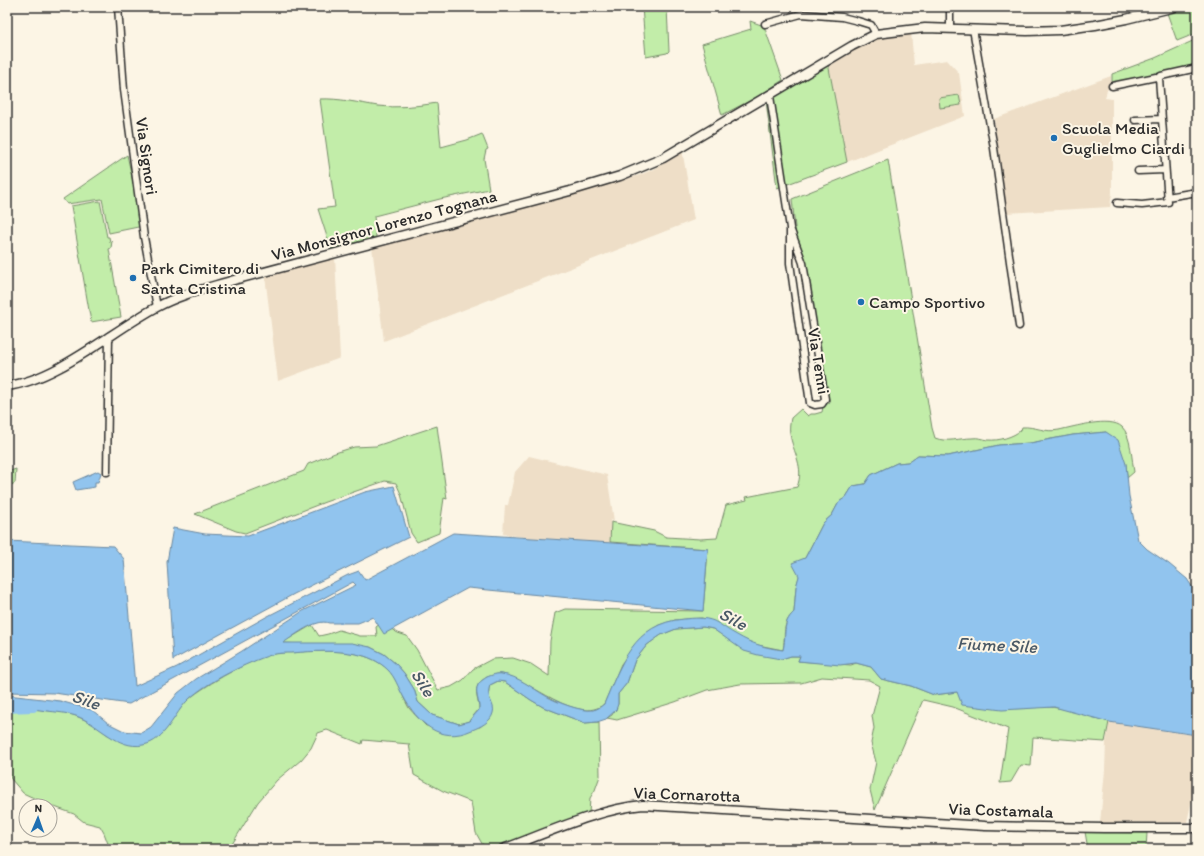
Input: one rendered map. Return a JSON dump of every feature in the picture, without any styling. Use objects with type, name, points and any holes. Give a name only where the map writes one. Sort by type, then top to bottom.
[{"type":"street","name":"Via Signori","points":[[118,7],[124,90],[144,237],[158,307]]},
{"type":"street","points":[[950,7],[950,28]]},
{"type":"street","name":"Via Monsignor Lorenzo Tognana","points":[[7,386],[18,385],[44,375],[73,360],[109,336],[158,307],[182,296],[234,280],[570,191],[620,176],[663,158],[770,96],[852,46],[876,34],[926,28],[1027,31],[1060,30],[1126,19],[1175,7]]},
{"type":"street","points":[[765,24],[801,14],[842,17],[871,25],[876,34]]},
{"type":"street","points":[[973,29],[994,148],[1019,326]]},
{"type":"street","points":[[1112,86],[1156,77],[1159,78],[1161,76],[1197,68]]},
{"type":"street","points":[[1117,203],[1142,205],[1168,202],[1159,78]]},
{"type":"street","name":"Via Tenni","points":[[770,96],[790,228],[790,264],[810,403],[815,405],[822,404],[825,399],[803,263],[790,228]]},
{"type":"street","points":[[1135,120],[1161,119]]},
{"type":"street","points":[[1138,171],[1165,170]]},
{"type":"street","points":[[1167,197],[1197,192]]},
{"type":"street","points":[[790,255],[799,254]]},
{"type":"street","points":[[106,472],[109,336]]},
{"type":"street","name":"Via Cornarotta","points":[[503,849],[597,814],[633,806],[653,805],[805,815]]},
{"type":"street","name":"Via Costamala","points":[[805,815],[985,826],[1197,828]]},
{"type":"shaded area","points":[[911,33],[914,65],[947,60],[959,73],[965,116],[847,162],[828,63],[876,37]]},
{"type":"shaded area","name":"Scuola Media Guglielmo Ciardi","points":[[1111,76],[1111,87],[1107,90],[1105,98],[1112,99],[1112,193],[1110,207],[1007,213],[994,119]]},
{"type":"shaded area","points":[[682,149],[694,220],[384,341],[372,247],[525,208],[640,175],[656,168]]},
{"type":"shaded area","points":[[335,257],[340,358],[278,381],[265,276]]},
{"type":"shaded area","points":[[529,456],[607,475],[614,521],[611,520],[609,550],[503,534],[505,505],[508,505],[515,472]]},
{"type":"shaded area","points":[[1109,722],[1197,735],[1197,791],[1194,791],[1187,822],[1100,823],[1106,742]]},
{"type":"green space","points":[[642,7],[667,7],[669,51],[667,53],[646,57]]},
{"type":"green space","points":[[1190,7],[1197,7],[1197,33],[1177,41],[1167,13]]},
{"type":"green space","points":[[750,21],[764,26],[783,80],[757,97],[722,115],[702,44],[751,29]]},
{"type":"green space","points":[[1197,39],[1197,66],[1112,85],[1112,74],[1155,58]]},
{"type":"green space","points":[[828,63],[847,162],[777,188],[766,101]]},
{"type":"green space","points":[[959,95],[961,105],[940,108],[939,98]]},
{"type":"green space","points":[[320,99],[342,100],[385,107],[437,103],[441,147],[482,134],[488,149],[486,150],[484,159],[489,189],[440,199],[374,216],[376,237],[331,249],[318,209],[335,207]]},
{"type":"green space","points":[[127,155],[143,226],[109,233],[102,199],[67,204],[63,199]]},
{"type":"green space","points":[[888,160],[932,428],[935,438],[944,440],[980,438],[997,440],[1014,435],[1021,430],[1022,427],[1054,431],[1091,423],[1109,422],[1122,427],[1131,448],[1134,472],[1127,478],[1126,464],[1106,432],[1073,435],[1030,443],[999,445],[948,456],[918,455],[908,462],[897,463],[871,475],[865,484],[853,486],[846,497],[839,502],[832,515],[823,523],[805,558],[796,587],[794,612],[790,616],[786,625],[783,650],[753,644],[702,618],[675,620],[659,625],[645,634],[621,664],[604,704],[593,709],[581,709],[567,705],[513,678],[498,674],[487,677],[479,683],[476,691],[479,709],[469,721],[459,724],[432,715],[418,702],[414,689],[404,673],[396,664],[384,654],[370,647],[282,643],[312,625],[319,636],[339,630],[360,636],[377,636],[376,627],[381,623],[398,633],[407,636],[417,650],[438,690],[451,687],[463,680],[473,669],[492,659],[513,658],[531,664],[549,676],[550,641],[555,613],[565,609],[703,611],[708,549],[610,542],[611,522],[654,531],[666,537],[700,539],[717,538],[726,505],[747,500],[746,497],[797,487],[800,473],[798,460],[791,441],[791,418],[801,409],[808,416],[822,412],[823,407],[830,402],[827,394],[797,246],[792,199]]},
{"type":"green space","points":[[100,201],[107,237],[109,237],[110,242],[112,241],[111,248],[109,249],[121,317],[91,322],[71,206]]},
{"type":"green space","points":[[437,426],[447,499],[444,498],[439,533],[417,542],[411,533],[401,494],[396,483],[385,481],[325,502],[245,533],[236,531],[195,514],[304,471],[308,464],[335,453],[354,447],[376,446]]},
{"type":"green space","points":[[16,469],[15,483],[7,487],[7,472]]},
{"type":"green space","points":[[703,627],[713,629],[728,639],[781,659],[791,656],[800,656],[798,661],[851,665],[856,663],[871,667],[881,679],[911,686],[934,695],[957,692],[1045,707],[1061,708],[1077,712],[1109,722],[1105,742],[1033,737],[1031,766],[1021,765],[1011,782],[1000,783],[1008,729],[953,707],[923,700],[875,810],[870,790],[876,762],[871,743],[874,728],[872,716],[880,686],[869,680],[822,677],[801,683],[740,684],[707,690],[675,702],[617,720],[607,718],[612,715],[618,704],[618,694],[627,683],[635,660],[647,645],[661,635],[676,629]]},
{"type":"green space","points":[[316,651],[349,653],[379,662],[394,677],[409,708],[426,726],[480,727],[491,715],[492,706],[489,698],[490,685],[498,681],[505,682],[543,707],[585,723],[599,722],[600,776],[595,790],[590,798],[589,814],[495,849],[485,849],[476,833],[471,802],[443,791],[414,775],[409,744],[363,740],[362,744],[327,730],[318,733],[311,748],[301,760],[277,780],[258,802],[229,849],[110,849],[100,826],[84,822],[74,814],[58,808],[58,798],[34,798],[23,793],[11,779],[7,769],[7,706],[63,712],[92,723],[108,735],[159,737],[181,708],[196,693],[254,661],[273,654]]},
{"type":"green space","points":[[1085,832],[1147,833],[1146,849],[1088,849]]},
{"type":"water","name":"Fiume Sile","points":[[1106,432],[1118,440],[1126,464],[1129,496],[1138,540],[1147,549],[1187,579],[1197,594],[1197,735],[1109,722],[1054,707],[1002,710],[962,705],[957,692],[934,695],[911,686],[881,679],[871,667],[856,663],[840,665],[798,661],[800,656],[791,656],[781,659],[744,651],[713,629],[703,627],[676,629],[661,635],[647,645],[635,660],[627,683],[618,694],[618,704],[616,710],[606,719],[597,722],[585,723],[543,707],[505,682],[498,681],[490,685],[489,694],[494,710],[488,722],[460,734],[450,735],[440,733],[423,722],[415,714],[388,670],[373,659],[356,654],[332,651],[271,655],[217,679],[189,699],[158,738],[143,745],[125,744],[116,740],[84,719],[76,716],[7,706],[7,695],[60,701],[92,710],[108,723],[124,731],[141,733],[151,727],[178,693],[196,679],[303,611],[356,585],[353,582],[129,704],[54,693],[7,692],[7,541],[113,546],[124,559],[135,686],[177,667],[266,617],[348,575],[359,571],[365,580],[453,533],[708,549],[703,611],[468,588],[384,634],[373,617],[358,623],[318,623],[305,628],[283,643],[352,643],[370,647],[384,654],[396,664],[404,673],[414,689],[418,702],[432,715],[459,724],[469,721],[479,710],[477,688],[479,683],[487,677],[498,674],[514,677],[562,704],[582,710],[593,710],[598,708],[604,704],[616,675],[631,648],[652,628],[667,622],[692,618],[703,618],[717,623],[731,632],[754,643],[765,647],[783,650],[787,621],[794,612],[796,587],[799,576],[792,563],[805,558],[823,523],[832,515],[839,502],[846,497],[853,486],[865,484],[871,475],[897,463],[908,462],[918,455],[948,456],[999,445],[1030,443],[1073,435]]},
{"type":"water","points":[[98,471],[101,473],[98,482],[95,482],[95,487],[76,490],[73,482]]},
{"type":"water","points":[[394,486],[409,537],[294,594],[173,660],[167,562],[173,528],[205,534],[248,536],[365,492]]},
{"type":"waterway","name":"Sile","points":[[7,708],[33,707]]},
{"type":"place","name":"Scuola Media Guglielmo Ciardi","points":[[1054,138]]},
{"type":"place","name":"Park Cimitero di Santa Cristina","points":[[133,278]]},
{"type":"place","name":"Campo Sportivo","points":[[861,302]]}]
